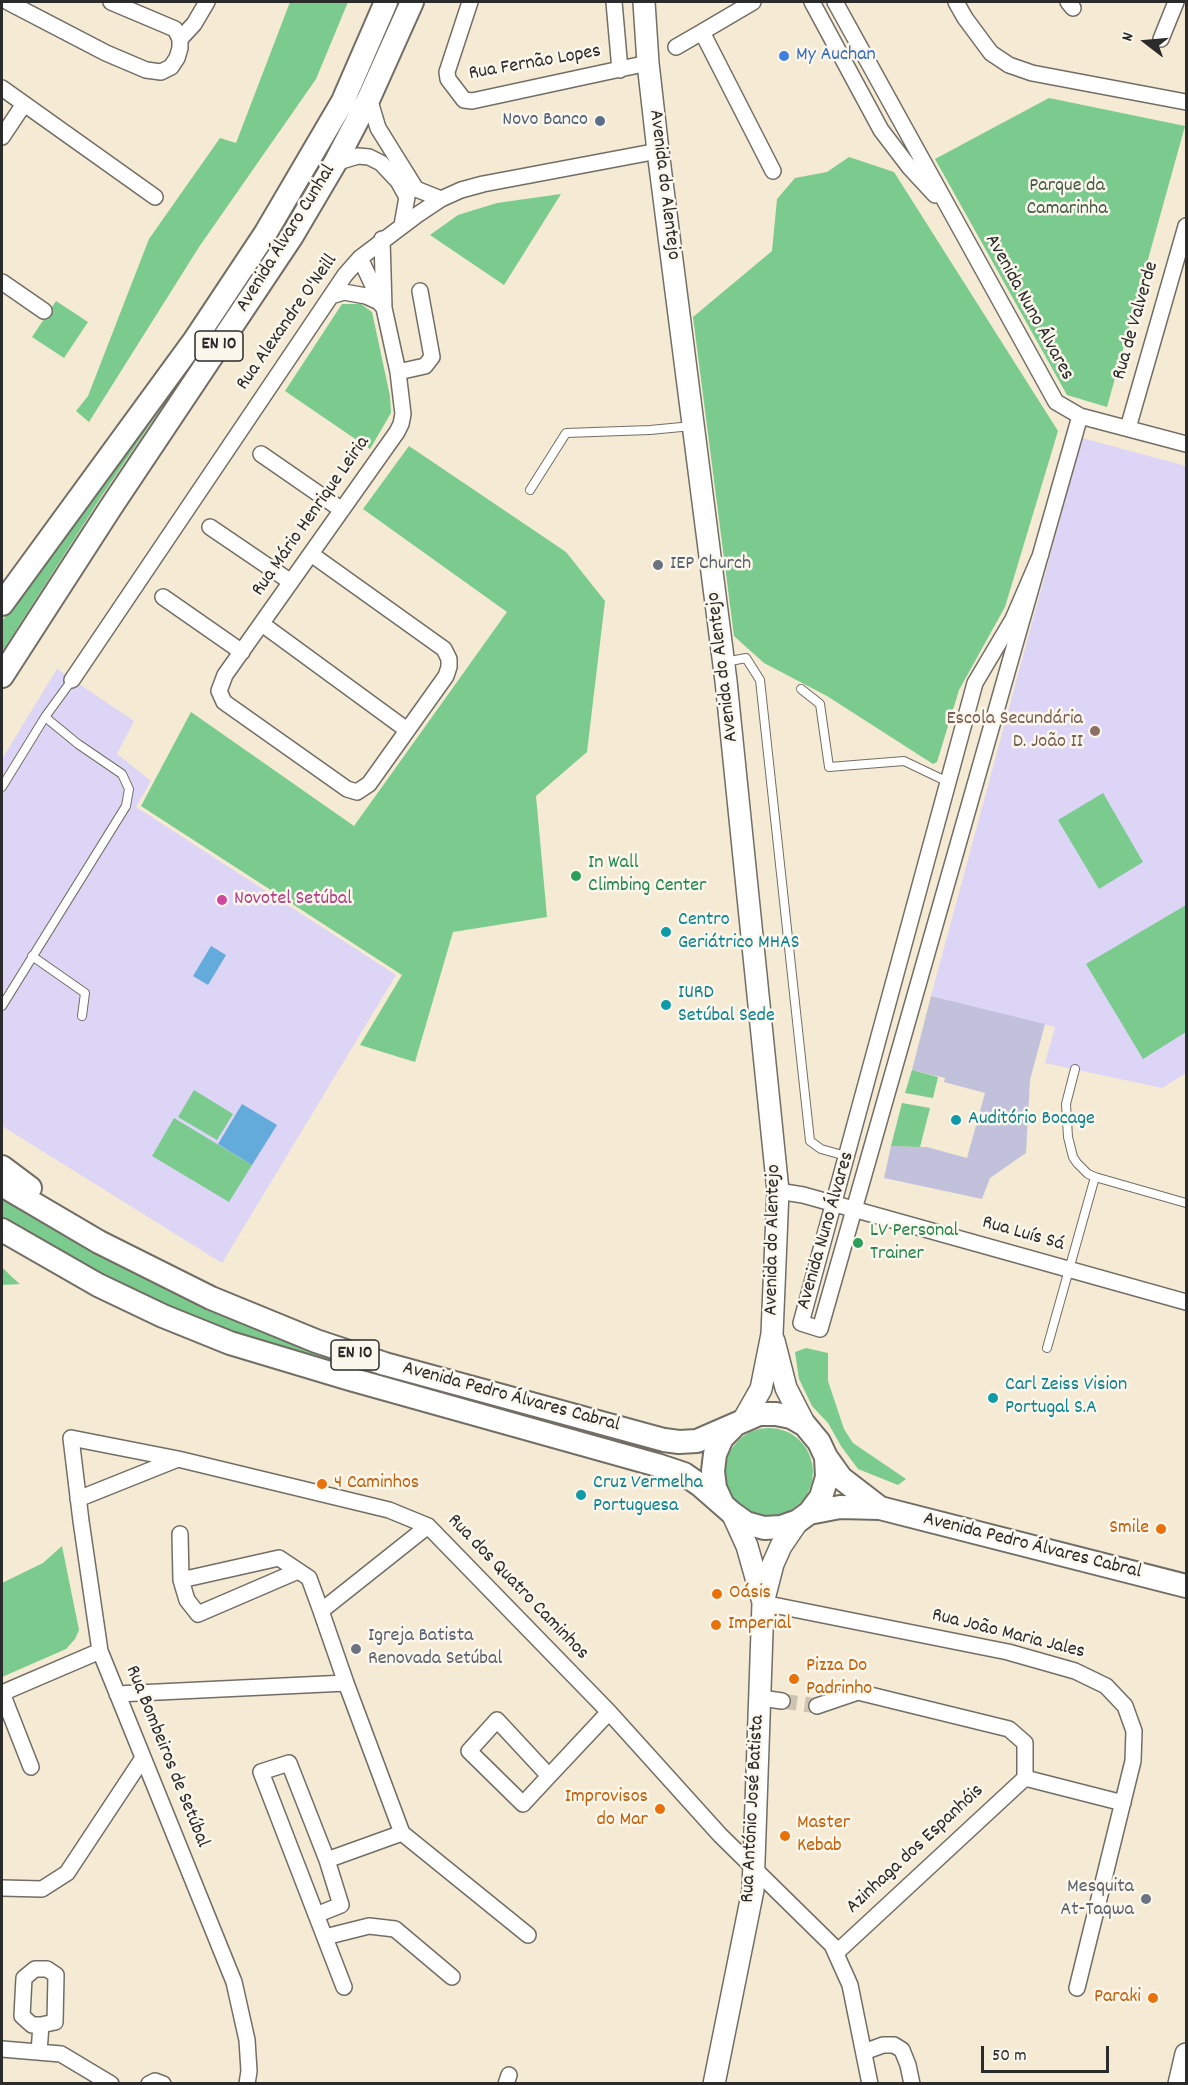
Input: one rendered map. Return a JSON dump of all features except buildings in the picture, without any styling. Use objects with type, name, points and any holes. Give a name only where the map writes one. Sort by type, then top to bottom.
[{"type":"main road","name":"Avenida Álvaro Cunhal","points":[[2,604],[194,341],[265,234],[343,101],[386,2]]},
{"type":"main road","name":"Avenida Álvaro Cunhal","points":[[2,676],[111,507],[292,236],[335,163],[369,98],[412,2]]},
{"type":"main road","name":"Avenida do Alentejo","points":[[644,2],[658,151],[724,662],[778,1191],[772,1334],[761,1389],[739,1423]]},
{"type":"main road","points":[[2,1167],[71,1223],[99,1242]]},
{"type":"main road","name":"Avenida Pedro Álvares Cabral","points":[[2,1185],[99,1242],[177,1282],[250,1315],[316,1341],[394,1367],[664,1440],[679,1442],[697,1441],[759,1414],[776,1413],[791,1417],[805,1425],[819,1442],[826,1457],[841,1478],[880,1508]]},
{"type":"main road","name":"Avenida Pedro Álvares Cabral","points":[[6,1233],[98,1286],[200,1332],[295,1363],[684,1474],[746,1523],[764,1528],[781,1527],[803,1517],[840,1507],[880,1508],[1186,1587]]},
{"type":"main road","name":"Avenida do Alentejo","points":[[772,1334],[786,1388],[805,1425]]},
{"type":"main road","points":[[727,1508],[715,1488],[712,1471],[715,1454],[722,1438],[739,1423]]},
{"type":"main road","points":[[803,1517],[821,1497],[826,1477],[826,1457]]},
{"type":"main road","name":"Rua António José Batista","points":[[727,1508],[747,1546],[763,1603]]},
{"type":"main road","name":"Rua António José Batista","points":[[714,2084],[751,1900],[761,1698],[763,1603],[773,1564],[782,1546],[803,1517]]},
{"type":"main road","points":[[1179,2084],[1186,2054]]},
{"type":"street","points":[[8,2],[106,53],[146,70],[161,72],[171,66],[177,58],[180,39],[194,24],[207,2]]},
{"type":"street","points":[[111,2],[175,29],[180,39]]},
{"type":"street","name":"Rua Fernão Lopes","points":[[470,2],[447,72],[448,79],[464,100],[472,101],[648,63]]},
{"type":"street","points":[[614,2],[620,70]]},
{"type":"street","points":[[676,47],[753,2]]},
{"type":"street","name":"Avenida Nuno Álvares","points":[[812,2],[881,130],[910,168],[950,211]]},
{"type":"street","name":"Avenida Nuno Álvares","points":[[835,2],[1056,402],[1080,416],[1041,554],[820,1329],[801,1323],[975,683],[1013,619],[1041,554]]},
{"type":"street","points":[[956,2],[991,53],[1010,65],[1032,72],[1186,102]]},
{"type":"street","points":[[1161,39],[1176,2]]},
{"type":"street","points":[[702,32],[774,171]]},
{"type":"street","points":[[859,88],[873,92],[877,90],[880,82]]},
{"type":"street","points":[[2,88],[155,197]]},
{"type":"street","points":[[369,98],[378,128],[416,189],[441,199]]},
{"type":"street","points":[[2,137],[24,104]]},
{"type":"street","name":"Rua Alexandre O'Neill","points":[[72,680],[331,296],[360,258],[382,239],[441,199],[472,186],[658,151]]},
{"type":"street","points":[[335,163],[358,156],[369,157],[381,163],[399,182],[407,197],[402,225]]},
{"type":"street","name":"Rua de Valverde","points":[[1128,428],[1181,259],[1186,226]]},
{"type":"street","name":"Rua Mário Henrique Leiria","points":[[382,239],[384,308],[398,372],[401,424],[225,675],[219,691],[224,702],[347,789],[354,791],[361,791],[369,784],[407,730]]},
{"type":"street","name":"Rua Mário Henrique Leiria","points":[[360,258],[384,308]]},
{"type":"street","points":[[2,282],[44,311]]},
{"type":"street","points":[[398,372],[425,366],[432,359],[420,291]]},
{"type":"street","points":[[331,296],[344,292],[366,296],[384,308]]},
{"type":"street","points":[[1080,416],[1186,444]]},
{"type":"street","points":[[261,454],[342,510]]},
{"type":"street","points":[[210,526],[291,582]]},
{"type":"street","points":[[262,624],[407,730],[446,676],[449,663],[446,651],[311,554]]},
{"type":"street","points":[[163,597],[242,652]]},
{"type":"street","points":[[975,683],[992,678],[999,686],[1001,694]]},
{"type":"street","name":"Rua Luís Sá","points":[[778,1191],[803,1195],[1186,1302]]},
{"type":"street","name":"Rua dos Quatro Caminhos","points":[[71,1438],[178,1459],[389,1510],[428,1526],[609,1712],[720,1835],[832,1945],[850,1985],[870,2084]]},
{"type":"street","name":"Rua Bombeiros de Setúbal","points":[[71,1438],[100,1651],[234,1982],[247,2040],[249,2071],[247,2084]]},
{"type":"street","points":[[78,1499],[178,1459]]},
{"type":"street","points":[[321,1611],[428,1526]]},
{"type":"street","points":[[180,1534],[181,1580],[187,1600],[198,1614],[298,1571]]},
{"type":"street","points":[[181,1580],[279,1558],[309,1578],[402,1833],[528,1935]]},
{"type":"street","name":"Rua João Maria Jales","points":[[763,1603],[1008,1652],[1076,1671],[1107,1686],[1125,1706],[1134,1731],[1133,1761],[1077,1988]]},
{"type":"street","points":[[31,1767],[2,1693],[100,1651]]},
{"type":"street","points":[[117,1694],[346,1683]]},
{"type":"street","points":[[817,1706],[858,1692],[1009,1729],[1025,1743],[1025,1778],[1123,1803]]},
{"type":"street","points":[[761,1698],[782,1701]]},
{"type":"street","points":[[549,1776],[497,1720],[469,1751],[523,1804],[609,1712]]},
{"type":"street","points":[[2,1888],[42,1889],[67,1873],[143,1758]]},
{"type":"street","points":[[316,1915],[341,1905],[327,1860],[289,1764],[261,1772],[316,1915],[325,1937],[344,1987]]},
{"type":"street","name":"Azinhaga dos Espanhóis","points":[[836,1953],[1025,1778]]},
{"type":"street","points":[[327,1860],[402,1833]]},
{"type":"street","points":[[325,1937],[369,1926],[395,1929],[452,1977]]},
{"type":"street","points":[[39,2052],[41,2025]]},
{"type":"street","points":[[864,2052],[884,2045],[894,2045],[902,2050],[912,2084]]},
{"type":"street","points":[[2,2049],[61,2054],[111,2084]]},
{"type":"street","points":[[149,2084],[155,2081],[163,2084]]},
{"type":"lane","points":[[530,490],[566,433],[694,426]]},
{"type":"lane","points":[[724,662],[746,658],[760,680],[810,1141],[821,1149],[846,1156]]},
{"type":"lane","points":[[2,787],[45,717],[72,680]]},
{"type":"lane","points":[[801,689],[820,704],[829,767],[904,761],[948,782]]},
{"type":"lane","points":[[2,1006],[126,806],[129,789],[122,774],[78,744],[45,717]]},
{"type":"lane","points":[[32,956],[85,993],[82,1016]]},
{"type":"lane","points":[[1075,1069],[1066,1104],[1068,1137],[1073,1157],[1077,1163],[1088,1174],[1095,1177],[1186,1203]]},
{"type":"lane","points":[[1047,1348],[1095,1177]]},
{"type":"shaded area","name":"Escola Secundária D. João II","points":[[1082,438],[1186,466],[1186,1073],[1162,1088],[1045,1063],[1055,1027],[931,996]]},
{"type":"shaded area","points":[[57,669],[134,721],[117,754],[151,781],[136,807],[396,975],[222,1263],[2,1126],[2,759]]},
{"type":"shaded area","points":[[931,996],[1045,1024],[1030,1080],[1026,1153],[990,1178],[982,1199],[884,1178],[891,1146],[927,1147],[967,1158],[985,1093],[944,1082],[945,1078],[912,1070]]},
{"type":"green space","points":[[290,2],[348,2],[316,79],[199,247],[89,422],[76,411],[88,396],[149,239],[220,138],[236,143]]},
{"type":"green space","points":[[395,2],[400,2],[386,35],[334,141],[280,232],[101,497],[2,652],[2,621],[138,435]]},
{"type":"green space","name":"Parque da Camarinha","points":[[1049,98],[1185,126],[1107,407],[1067,395],[935,159]]},
{"type":"green space","points":[[849,157],[894,172],[1058,431],[1005,607],[959,690],[937,762],[933,764],[827,696],[764,663],[734,636],[693,317],[772,251],[777,199],[795,178],[827,172]]},
{"type":"green space","points":[[561,194],[504,285],[430,235],[458,215],[497,203]]},
{"type":"green space","points":[[56,301],[88,322],[64,358],[32,337]]},
{"type":"green space","points":[[342,304],[361,304],[372,312],[390,396],[391,413],[370,449],[285,391]]},
{"type":"green space","points":[[409,446],[566,552],[605,601],[587,752],[536,796],[547,917],[453,932],[415,1062],[360,1045],[402,975],[141,806],[191,712],[354,826],[507,612],[363,509]]},
{"type":"green space","points":[[1103,793],[1143,862],[1099,889],[1058,820]]},
{"type":"green space","points":[[1186,905],[1186,1032],[1143,1059],[1086,964]]},
{"type":"green space","points":[[912,1070],[938,1077],[933,1098],[905,1093]]},
{"type":"green space","points":[[194,1090],[233,1114],[217,1140],[178,1117]]},
{"type":"green space","points":[[902,1103],[930,1108],[920,1147],[891,1146]]},
{"type":"green space","points":[[174,1118],[252,1165],[229,1202],[152,1156]]},
{"type":"green space","points":[[2,1198],[125,1268],[190,1300],[276,1335],[360,1363],[359,1370],[273,1345],[184,1314],[117,1284],[2,1217]]},
{"type":"green space","points":[[2,1267],[12,1277],[20,1284],[2,1285]]},
{"type":"green space","points":[[806,1348],[828,1353],[828,1381],[844,1429],[853,1443],[906,1479],[898,1485],[858,1469],[828,1423],[812,1406],[799,1379],[795,1352]]},
{"type":"green space","points":[[769,1428],[794,1435],[806,1447],[813,1472],[806,1497],[794,1509],[769,1516],[744,1509],[732,1497],[725,1472],[732,1447],[744,1435]]},
{"type":"green space","points":[[62,1546],[79,1630],[75,1639],[66,1649],[2,1677],[2,1583],[43,1563]]},
{"type":"water","points":[[211,946],[226,955],[208,985],[193,976]]},
{"type":"water","points":[[242,1104],[277,1125],[252,1165],[218,1144]]},
{"type":"tunnel","points":[[782,1701],[817,1706]]},
{"type":"place","name":"My Auchan","points":[[784,56]]},
{"type":"place","name":"Novo Banco","points":[[600,121]]},
{"type":"place","name":"IEP Church","points":[[658,565]]},
{"type":"place","name":"Escola Secundária D. João II","points":[[1095,731]]},
{"type":"place","name":"In Wall Climbing Center","points":[[576,876]]},
{"type":"place","name":"Novotel Setúbal","points":[[222,900]]},
{"type":"place","name":"Centro Geriátrico MHAS","points":[[666,932]]},
{"type":"place","name":"IURD Setúbal Sede","points":[[666,1005]]},
{"type":"place","name":"Auditório Bocage","points":[[956,1120]]},
{"type":"place","name":"LV Personal Trainer","points":[[858,1243]]},
{"type":"place","name":"Carl Zeiss Vision Portugal S.A","points":[[993,1398]]},
{"type":"place","name":"4 Caminhos","points":[[322,1484]]},
{"type":"place","name":"Cruz Vermelha Portuguesa","points":[[581,1495]]},
{"type":"place","name":"Smile","points":[[1161,1529]]},
{"type":"place","name":"Oásis","points":[[717,1594]]},
{"type":"place","name":"Imperial","points":[[716,1625]]},
{"type":"place","name":"Igreja Batista Renovada Setúbal","points":[[356,1649]]},
{"type":"place","name":"Pizza Do Padrinho","points":[[794,1679]]},
{"type":"place","name":"Improvisos do Mar","points":[[660,1809]]},
{"type":"place","name":"Master Kebab","points":[[785,1836]]},
{"type":"place","name":"Mesquita At-Taqwa","points":[[1146,1899]]},
{"type":"place","name":"Paraki","points":[[1153,1998]]}]
